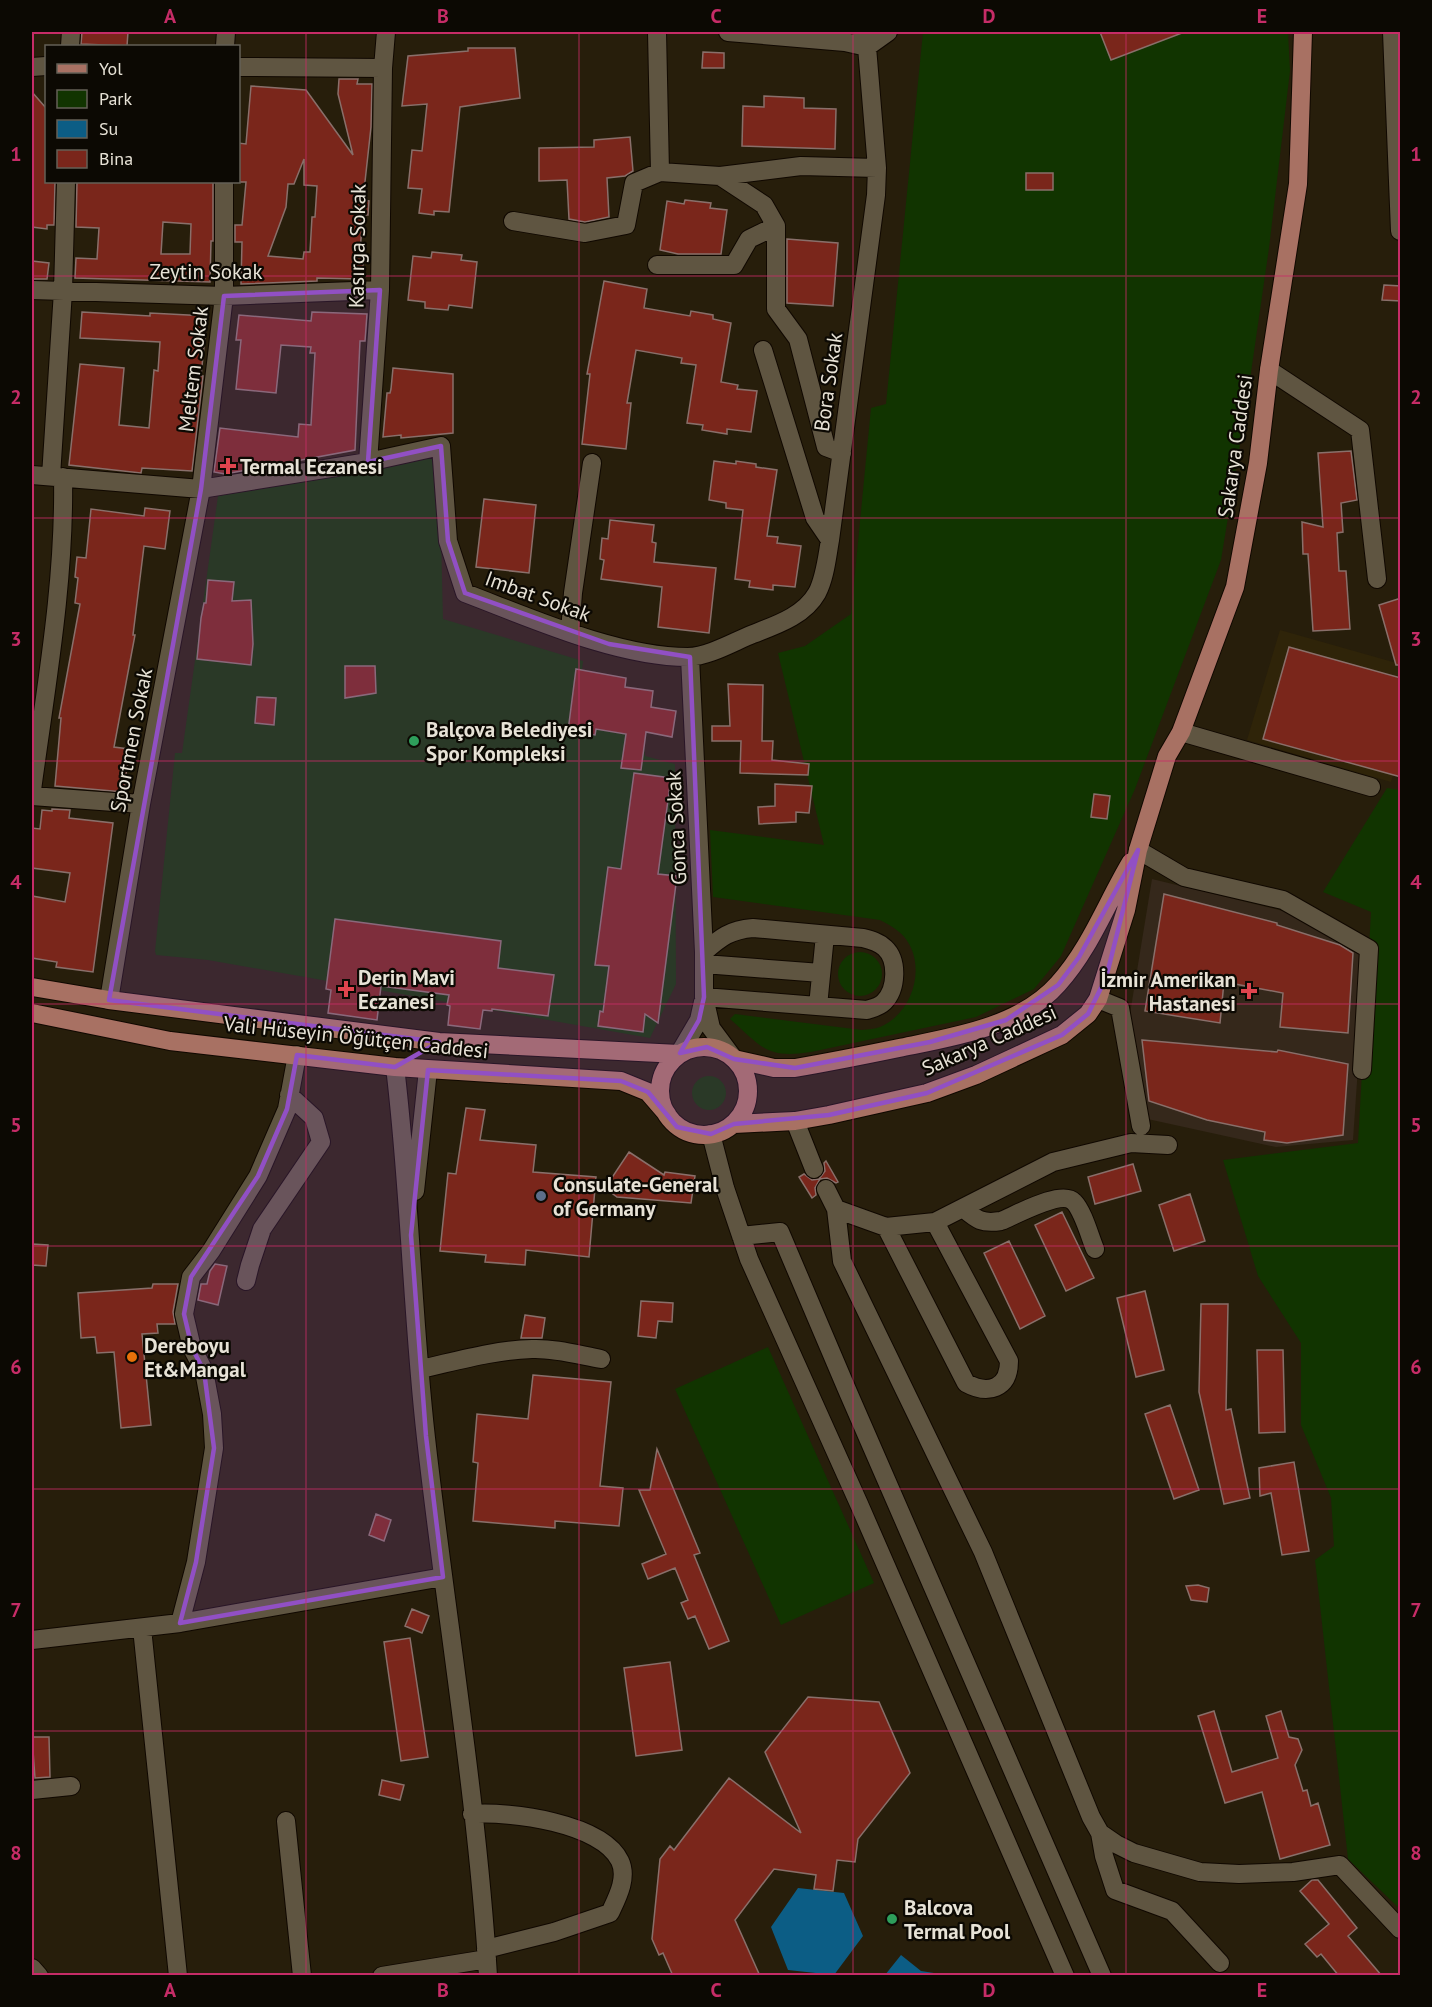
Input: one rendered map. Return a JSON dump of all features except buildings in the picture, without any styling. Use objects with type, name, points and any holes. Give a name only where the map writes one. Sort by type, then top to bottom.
[{"type":"main road","name":"Sakarya Caddesi","points":[[734,1124],[795,1121],[927,1093],[976,1075],[1062,1035],[1088,1014],[1098,999],[1126,910],[1138,850],[1167,756],[1181,732],[1235,587],[1258,463],[1269,370],[1298,184],[1302,32]]},
{"type":"main road","name":"Sakarya Caddesi","points":[[734,1059],[774,1068],[795,1068],[930,1042],[1006,1020],[1035,1005],[1058,985],[1079,957],[1138,850]]},
{"type":"main road","name":"Vali Hüseyin Öğütçen Caddesi","points":[[32,987],[109,1000],[439,1042],[678,1054]]},
{"type":"main road","name":"Vali Hüseyin Öğütçen Caddesi","points":[[32,1013],[170,1041],[395,1067],[621,1082],[648,1092],[667,1114]]},
{"type":"main road","points":[[395,1067],[439,1042]]},
{"type":"main road","points":[[707,1047],[721,1050],[734,1059],[747,1077],[749,1090],[747,1104],[734,1124],[723,1131],[711,1134],[693,1133],[677,1127],[667,1114],[662,1099],[661,1085],[667,1065],[678,1054],[707,1047]]},
{"type":"street","name":"Kasırga Sokak","points":[[368,462],[380,290],[382,68],[386,32]]},
{"type":"street","points":[[657,32],[660,172]]},
{"type":"street","points":[[728,32],[845,42],[888,32]]},
{"type":"street","points":[[1392,32],[1401,231]]},
{"type":"street","name":"Bora Sokak","points":[[690,657],[733,643],[783,622],[800,612],[817,593],[824,573],[876,195],[877,168],[865,39]]},
{"type":"street","points":[[240,67],[382,68]]},
{"type":"street","points":[[513,221],[585,233],[626,225],[634,183],[660,172],[720,176],[801,166],[877,168]]},
{"type":"street","points":[[720,176],[764,205],[776,226],[776,309],[798,339],[826,447],[842,453]]},
{"type":"street","points":[[32,790],[58,599],[63,506],[57,476],[66,183]]},
{"type":"street","name":"Meltem Sokak","points":[[201,489],[224,296],[224,183]]},
{"type":"street","points":[[657,265],[734,265],[749,239],[776,226]]},
{"type":"street","name":"Zeytin Sokak","points":[[32,290],[224,296],[380,290]]},
{"type":"street","points":[[763,350],[815,518],[830,540]]},
{"type":"street","points":[[1269,370],[1360,430],[1377,579]]},
{"type":"street","name":"Imbat Sokak","points":[[32,475],[201,489],[368,462],[441,446],[448,541],[465,593],[570,632],[619,646],[690,657]]},
{"type":"street","points":[[570,632],[573,593],[592,463]]},
{"type":"street","name":"Sportmen Sokak","points":[[109,1000],[141,804],[201,489]]},
{"type":"street","name":"Gonca Sokak","points":[[690,657],[704,997]]},
{"type":"street","points":[[1181,732],[1371,787]]},
{"type":"street","points":[[32,796],[141,804]]},
{"type":"street","points":[[1138,850],[1184,877],[1283,900],[1369,949],[1362,1070]]},
{"type":"street","points":[[704,958],[720,938],[735,930],[753,927],[863,938],[876,942],[890,954],[894,966],[892,990],[886,1001],[867,1010],[704,997]]},
{"type":"street","points":[[818,1006],[825,934]]},
{"type":"street","points":[[704,958],[821,973]]},
{"type":"street","points":[[704,997],[711,1028],[734,1059]]},
{"type":"street","points":[[678,1054],[699,1020],[704,997]]},
{"type":"street","points":[[1098,999],[1120,1008],[1141,1126]]},
{"type":"street","points":[[180,1623],[196,1563],[214,1448],[212,1414],[204,1371],[192,1348],[184,1314],[191,1277],[211,1251],[258,1176],[287,1109],[297,1055]]},
{"type":"street","points":[[395,1067],[411,1234],[426,1436],[472,1814],[487,1961]]},
{"type":"street","points":[[411,1234],[428,1070]]},
{"type":"street","points":[[246,1281],[262,1229],[321,1142],[314,1118],[289,1095]]},
{"type":"street","points":[[795,1121],[814,1168]]},
{"type":"street","points":[[711,1134],[725,1188],[749,1259],[859,1504],[1065,1976]]},
{"type":"street","points":[[836,1209],[886,1227],[935,1222],[1053,1162],[1131,1143],[1168,1145]]},
{"type":"street","points":[[826,1189],[836,1209],[842,1261],[983,1552],[1091,1817],[1100,1833],[1104,1856],[1115,1890],[1172,1911],[1220,1963]]},
{"type":"street","points":[[963,1208],[978,1221],[994,1222],[1055,1199],[1066,1198],[1076,1203],[1095,1249]]},
{"type":"street","points":[[886,1227],[966,1383],[979,1390],[993,1388],[1004,1382],[1009,1372],[1010,1361],[935,1222]]},
{"type":"street","points":[[741,1236],[780,1232],[1102,1976]]},
{"type":"street","points":[[421,1369],[484,1355],[533,1348],[563,1351],[601,1359]]},
{"type":"street","points":[[32,1640],[180,1623],[443,1577]]},
{"type":"street","points":[[142,1628],[178,1976]]},
{"type":"street","points":[[32,1790],[71,1786]]},
{"type":"street","points":[[382,1976],[440,1971],[487,1961],[554,1932],[610,1913],[621,1887],[621,1862],[610,1847],[592,1834],[564,1824],[492,1812],[472,1814]]},
{"type":"street","points":[[286,1821],[302,1976]]},
{"type":"street","points":[[1100,1833],[1134,1853],[1200,1872],[1239,1874],[1293,1872],[1340,1866],[1401,1929]]},
{"type":"street","points":[[32,1968],[39,1976]]},
{"type":"highlighted area","points":[[380,290],[368,462],[441,446],[448,541],[465,593],[609,644],[690,657],[704,997],[699,1020],[680,1053],[707,1047],[734,1059],[795,1068],[930,1042],[1006,1020],[1058,985],[1079,957],[1138,850],[1106,978],[1088,1014],[1062,1035],[927,1093],[829,1115],[734,1124],[711,1134],[677,1127],[648,1092],[621,1081],[428,1070],[411,1235],[426,1436],[443,1577],[180,1623],[196,1562],[214,1448],[204,1371],[192,1348],[184,1314],[191,1277],[258,1176],[287,1109],[297,1055],[395,1067],[439,1042],[109,1000],[201,489],[224,296]]},
{"type":"shaded area","points":[[1280,630],[1400,664],[1400,751],[1391,782],[1247,740]]},
{"type":"shaded area","name":"İzmir Amerikan Hastanesi","points":[[1152,879],[1287,912],[1366,951],[1353,1140],[1276,1147],[1143,1118],[1127,1032]]},
{"type":"green space","points":[[923,32],[1288,32],[1290,71],[1269,248],[1221,560],[1135,789],[1061,956],[1034,989],[976,1017],[811,1052],[784,1054],[758,1044],[730,1019],[735,1014],[862,1030],[876,1028],[891,1021],[900,1012],[912,991],[915,979],[914,955],[909,944],[900,933],[880,920],[713,897],[710,830],[824,845],[778,653],[805,646],[851,614],[871,408],[886,404]]},
{"type":"green space","name":"Balçova Belediyesi Spor Kompleksi","points":[[439,453],[443,619],[583,661],[578,711],[642,726],[645,756],[675,764],[676,984],[650,1038],[208,960],[156,955],[175,753],[182,753],[218,496]]},
{"type":"green space","points":[[1387,788],[1400,790],[1400,1909],[1348,1859],[1315,1560],[1334,1546],[1331,1498],[1301,1425],[1301,1343],[1258,1276],[1223,1160],[1358,1143],[1371,912],[1323,892]]},
{"type":"green space","points":[[860,952],[876,958],[882,974],[876,990],[860,996],[844,990],[838,974],[844,958]]},
{"type":"green space","points":[[709,1076],[721,1081],[726,1093],[721,1105],[709,1110],[697,1105],[692,1093],[697,1081]]},
{"type":"green space","points":[[768,1347],[874,1583],[781,1625],[675,1389]]},
{"type":"water","points":[[798,1888],[844,1893],[863,1936],[834,1975],[788,1970],[771,1927]]},
{"type":"water","points":[[901,1955],[921,1971],[947,1975],[885,1975]]},
{"type":"place","name":"Termal Eczanesi","points":[[228,466]]},
{"type":"place","name":"Balçova Belediyesi Spor Kompleksi","points":[[414,741]]},
{"type":"place","name":"Derin Mavi Eczanesi","points":[[346,989]]},
{"type":"place","name":"İzmir Amerikan Hastanesi","points":[[1249,991]]},
{"type":"place","name":"Consulate-General of Germany","points":[[541,1196]]},
{"type":"place","name":"Dereboyu Et&Mangal","points":[[132,1357]]},
{"type":"place","name":"Balcova Termal Pool","points":[[892,1919]]}]
